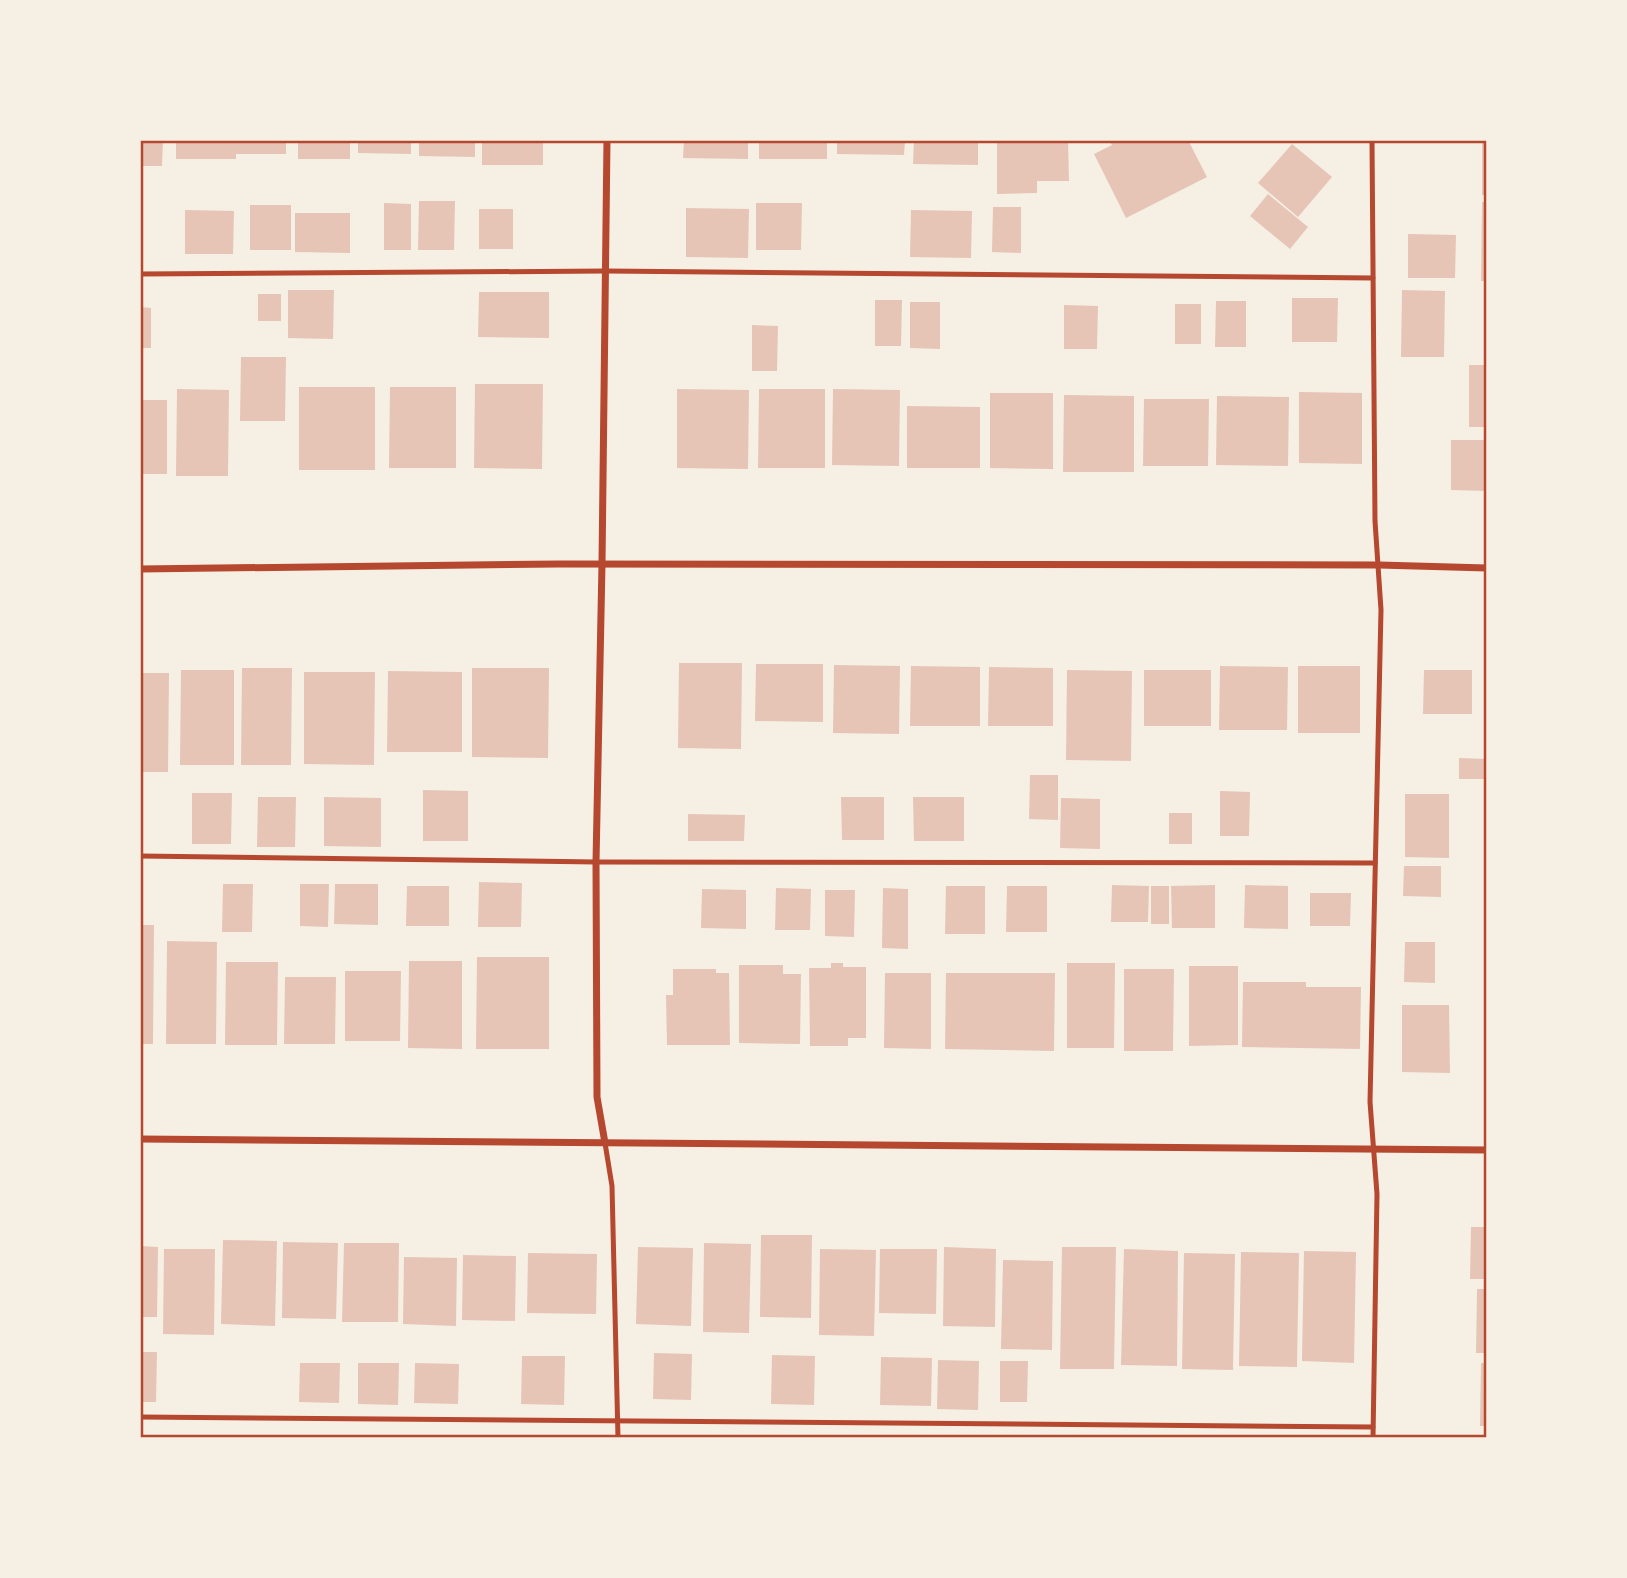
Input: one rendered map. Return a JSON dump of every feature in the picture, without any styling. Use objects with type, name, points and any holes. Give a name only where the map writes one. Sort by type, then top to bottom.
[{"type":"street","points":[[605,1143],[597,1097],[596,862],[603,564],[607,140]]},
{"type":"street","points":[[140,569],[603,564],[1378,565],[1487,568]]},
{"type":"street","points":[[140,1139],[1487,1150]]},
{"type":"lane","points":[[1372,140],[1376,521],[1381,610],[1370,1102],[1377,1194],[1373,1438]]},
{"type":"lane","points":[[140,274],[606,271],[1373,278]]},
{"type":"lane","points":[[140,856],[596,862],[1376,863]]},
{"type":"lane","points":[[605,1143],[612,1186],[618,1438]]},
{"type":"lane","points":[[140,1417],[1373,1427]]},
{"type":"building","points":[[140,140],[163,140],[162,166],[140,166]]},
{"type":"building","points":[[176,140],[286,140],[286,154],[236,154],[236,159],[176,159]]},
{"type":"building","points":[[298,140],[350,140],[350,159],[298,159]]},
{"type":"building","points":[[358,140],[411,140],[411,154],[358,153]]},
{"type":"building","points":[[419,140],[475,140],[475,157],[419,156]]},
{"type":"building","points":[[482,140],[543,140],[543,165],[482,165]]},
{"type":"building","points":[[684,140],[748,140],[748,159],[683,158]]},
{"type":"building","points":[[759,140],[827,140],[827,159],[759,159]]},
{"type":"building","points":[[837,140],[905,140],[904,155],[837,154]]},
{"type":"building","points":[[914,140],[978,140],[978,165],[913,164]]},
{"type":"building","points":[[997,140],[1068,140],[1069,181],[1037,181],[1037,193],[997,194]]},
{"type":"building","points":[[1109,140],[1188,140],[1207,177],[1126,218],[1094,154],[1112,145]]},
{"type":"building","points":[[1482,140],[1487,140],[1487,195],[1482,195]]},
{"type":"building","points":[[1292,144],[1332,177],[1298,217],[1258,183]]},
{"type":"building","points":[[1268,194],[1308,227],[1290,249],[1250,216]]},
{"type":"building","points":[[419,201],[455,201],[454,250],[418,250]]},
{"type":"building","points":[[1482,202],[1487,202],[1487,281],[1481,281]]},
{"type":"building","points":[[384,203],[411,204],[411,250],[384,250]]},
{"type":"building","points":[[756,203],[802,203],[801,250],[756,250]]},
{"type":"building","points":[[250,205],[291,205],[291,250],[250,250]]},
{"type":"building","points":[[993,207],[1021,207],[1021,253],[992,252]]},
{"type":"building","points":[[686,208],[749,209],[748,258],[686,257]]},
{"type":"building","points":[[479,209],[513,209],[513,249],[479,249]]},
{"type":"building","points":[[185,210],[234,211],[233,254],[185,254]]},
{"type":"building","points":[[911,210],[972,211],[971,258],[910,257]]},
{"type":"building","points":[[295,213],[350,213],[350,253],[295,252]]},
{"type":"building","points":[[1408,234],[1456,235],[1455,278],[1408,278]]},
{"type":"building","points":[[288,290],[334,290],[333,339],[288,338]]},
{"type":"building","points":[[1402,290],[1445,291],[1444,357],[1401,357]]},
{"type":"building","points":[[479,292],[549,292],[549,338],[478,337]]},
{"type":"building","points":[[258,294],[281,294],[281,321],[258,321]]},
{"type":"building","points":[[1292,298],[1338,298],[1337,342],[1292,342]]},
{"type":"building","points":[[875,300],[902,300],[901,346],[875,346]]},
{"type":"building","points":[[1216,301],[1246,301],[1246,347],[1215,347]]},
{"type":"building","points":[[910,302],[940,302],[940,349],[910,348]]},
{"type":"building","points":[[1175,304],[1201,304],[1201,344],[1175,344]]},
{"type":"building","points":[[1064,305],[1098,306],[1097,349],[1064,349]]},
{"type":"building","points":[[140,307],[151,308],[151,348],[140,348]]},
{"type":"building","points":[[752,325],[778,326],[777,371],[752,371]]},
{"type":"building","points":[[241,357],[286,357],[285,421],[240,421]]},
{"type":"building","points":[[1469,365],[1487,365],[1487,427],[1469,427]]},
{"type":"building","points":[[475,384],[543,384],[542,469],[474,468]]},
{"type":"building","points":[[299,387],[375,387],[375,470],[299,470]]},
{"type":"building","points":[[390,387],[456,387],[456,468],[389,468]]},
{"type":"building","points":[[177,389],[229,390],[228,476],[176,476]]},
{"type":"building","points":[[677,389],[749,390],[748,469],[677,468]]},
{"type":"building","points":[[759,389],[825,389],[825,468],[758,468]]},
{"type":"building","points":[[833,389],[900,390],[899,466],[832,465]]},
{"type":"building","points":[[1299,392],[1362,393],[1362,464],[1299,463]]},
{"type":"building","points":[[990,393],[1053,393],[1053,469],[990,468]]},
{"type":"building","points":[[1064,395],[1134,396],[1134,472],[1063,472]]},
{"type":"building","points":[[1217,396],[1289,397],[1288,466],[1216,465]]},
{"type":"building","points":[[1144,399],[1209,399],[1208,466],[1143,466]]},
{"type":"building","points":[[140,400],[167,400],[167,474],[140,474]]},
{"type":"building","points":[[907,406],[980,407],[980,468],[907,468]]},
{"type":"building","points":[[1451,440],[1487,440],[1487,491],[1451,490]]},
{"type":"building","points":[[679,663],[742,663],[741,749],[678,748]]},
{"type":"building","points":[[756,664],[823,664],[823,722],[755,721]]},
{"type":"building","points":[[834,665],[900,666],[899,734],[833,733]]},
{"type":"building","points":[[911,666],[980,667],[980,726],[910,726]]},
{"type":"building","points":[[1220,666],[1288,667],[1287,730],[1219,730]]},
{"type":"building","points":[[1298,666],[1360,666],[1360,733],[1298,733]]},
{"type":"building","points":[[989,667],[1053,668],[1053,726],[988,726]]},
{"type":"building","points":[[242,668],[292,668],[291,765],[241,765]]},
{"type":"building","points":[[472,668],[549,668],[548,758],[472,757]]},
{"type":"building","points":[[181,670],[234,670],[234,765],[180,765]]},
{"type":"building","points":[[1067,670],[1132,671],[1131,761],[1066,760]]},
{"type":"building","points":[[1144,670],[1211,670],[1211,726],[1144,726]]},
{"type":"building","points":[[1424,670],[1472,670],[1472,714],[1423,714]]},
{"type":"building","points":[[388,671],[462,672],[462,752],[387,752]]},
{"type":"building","points":[[304,672],[375,672],[374,765],[304,764]]},
{"type":"building","points":[[140,673],[169,673],[168,772],[140,772]]},
{"type":"building","points":[[1459,758],[1487,759],[1487,779],[1459,779]]},
{"type":"building","points":[[1030,775],[1058,775],[1058,820],[1029,819]]},
{"type":"building","points":[[423,790],[468,791],[468,841],[423,841]]},
{"type":"building","points":[[1220,791],[1250,792],[1249,836],[1220,836]]},
{"type":"building","points":[[192,793],[232,793],[231,844],[192,844]]},
{"type":"building","points":[[1405,794],[1449,794],[1449,858],[1405,857]]},
{"type":"building","points":[[258,797],[296,797],[295,847],[257,847]]},
{"type":"building","points":[[324,797],[381,798],[381,847],[324,846]]},
{"type":"building","points":[[841,797],[884,797],[884,840],[842,840]]},
{"type":"building","points":[[913,797],[964,797],[964,841],[914,841]]},
{"type":"building","points":[[1061,798],[1100,799],[1100,849],[1060,848]]},
{"type":"building","points":[[1169,813],[1192,813],[1192,844],[1169,844]]},
{"type":"building","points":[[688,814],[745,815],[744,841],[688,841]]},
{"type":"building","points":[[1404,866],[1441,866],[1441,897],[1403,896]]},
{"type":"building","points":[[479,882],[522,883],[521,927],[478,927]]},
{"type":"building","points":[[223,884],[253,884],[252,932],[222,932]]},
{"type":"building","points":[[300,884],[329,884],[328,927],[300,926]]},
{"type":"building","points":[[335,884],[378,884],[378,925],[334,924]]},
{"type":"building","points":[[1112,885],[1149,886],[1148,922],[1111,922]]},
{"type":"building","points":[[1215,885],[1215,928],[1172,928],[1171,886]]},
{"type":"building","points":[[1245,885],[1288,886],[1288,929],[1244,928]]},
{"type":"building","points":[[407,886],[449,886],[449,926],[406,926]]},
{"type":"building","points":[[946,886],[985,886],[985,934],[945,934]]},
{"type":"building","points":[[1007,886],[1047,886],[1047,932],[1006,932]]},
{"type":"building","points":[[1151,886],[1169,886],[1169,924],[1151,924]]},
{"type":"building","points":[[776,888],[811,889],[810,930],[775,930]]},
{"type":"building","points":[[883,888],[908,889],[908,949],[882,948]]},
{"type":"building","points":[[702,889],[746,890],[746,929],[701,928]]},
{"type":"building","points":[[825,890],[855,890],[854,937],[825,936]]},
{"type":"building","points":[[1310,893],[1351,893],[1350,926],[1310,926]]},
{"type":"building","points":[[140,925],[154,925],[153,1044],[140,1044]]},
{"type":"building","points":[[167,941],[217,942],[216,1044],[166,1044]]},
{"type":"building","points":[[1405,942],[1435,942],[1435,983],[1404,982]]},
{"type":"building","points":[[477,957],[549,957],[549,1049],[476,1049]]},
{"type":"building","points":[[409,961],[462,961],[462,1049],[408,1048]]},
{"type":"building","points":[[226,962],[278,962],[277,1045],[225,1045]]},
{"type":"building","points":[[831,963],[843,963],[843,967],[866,967],[866,1038],[848,1038],[848,1046],[810,1046],[809,968],[831,968]]},
{"type":"building","points":[[1067,963],[1115,963],[1114,1048],[1067,1048]]},
{"type":"building","points":[[739,965],[783,965],[783,974],[801,974],[800,1044],[739,1043]]},
{"type":"building","points":[[1189,966],[1238,966],[1238,1045],[1189,1046]]},
{"type":"building","points":[[673,969],[716,969],[716,973],[729,973],[730,1045],[667,1045],[666,995],[673,995]]},
{"type":"building","points":[[1124,969],[1174,969],[1173,1051],[1124,1051]]},
{"type":"building","points":[[345,971],[401,971],[400,1041],[345,1041]]},
{"type":"building","points":[[885,973],[931,973],[931,1049],[884,1048]]},
{"type":"building","points":[[946,973],[1055,973],[1054,1051],[945,1049]]},
{"type":"building","points":[[285,977],[336,977],[335,1044],[284,1044]]},
{"type":"building","points":[[1243,982],[1306,982],[1306,987],[1361,987],[1360,1049],[1242,1047]]},
{"type":"building","points":[[1402,1005],[1449,1005],[1450,1073],[1402,1072]]},
{"type":"building","points":[[1471,1227],[1487,1227],[1487,1279],[1470,1279]]},
{"type":"building","points":[[761,1235],[812,1235],[811,1318],[760,1317]]},
{"type":"building","points":[[223,1240],[277,1241],[275,1326],[221,1324]]},
{"type":"building","points":[[283,1242],[338,1243],[336,1319],[282,1318]]},
{"type":"building","points":[[344,1243],[399,1243],[398,1322],[342,1322]]},
{"type":"building","points":[[704,1243],[751,1244],[749,1333],[703,1332]]},
{"type":"building","points":[[140,1246],[158,1247],[157,1317],[140,1317]]},
{"type":"building","points":[[638,1247],[693,1248],[691,1326],[636,1324]]},
{"type":"building","points":[[944,1247],[996,1249],[995,1327],[943,1326]]},
{"type":"building","points":[[1062,1247],[1116,1247],[1114,1369],[1060,1369]]},
{"type":"building","points":[[164,1249],[215,1249],[214,1335],[163,1334]]},
{"type":"building","points":[[820,1249],[876,1250],[874,1336],[819,1335]]},
{"type":"building","points":[[880,1249],[937,1249],[936,1314],[879,1313]]},
{"type":"building","points":[[1124,1249],[1178,1251],[1177,1366],[1121,1365]]},
{"type":"building","points":[[1304,1251],[1356,1252],[1354,1363],[1302,1361]]},
{"type":"building","points":[[1241,1252],[1299,1253],[1297,1367],[1239,1366]]},
{"type":"building","points":[[528,1253],[597,1254],[596,1314],[527,1313]]},
{"type":"building","points":[[1184,1253],[1235,1254],[1233,1370],[1182,1369]]},
{"type":"building","points":[[463,1255],[516,1256],[515,1321],[462,1320]]},
{"type":"building","points":[[404,1257],[457,1258],[456,1326],[403,1324]]},
{"type":"building","points":[[1003,1260],[1053,1261],[1052,1350],[1001,1349]]},
{"type":"building","points":[[1477,1289],[1487,1289],[1487,1353],[1476,1353]]},
{"type":"building","points":[[140,1352],[157,1352],[156,1402],[140,1402]]},
{"type":"building","points":[[654,1353],[692,1354],[691,1400],[653,1399]]},
{"type":"building","points":[[772,1355],[815,1356],[814,1405],[771,1404]]},
{"type":"building","points":[[522,1356],[565,1356],[564,1405],[521,1404]]},
{"type":"building","points":[[881,1357],[932,1358],[931,1406],[880,1405]]},
{"type":"building","points":[[938,1360],[979,1361],[978,1410],[937,1409]]},
{"type":"building","points":[[1000,1361],[1028,1361],[1027,1402],[1000,1402]]},
{"type":"building","points":[[300,1363],[340,1363],[339,1403],[299,1402]]},
{"type":"building","points":[[358,1363],[399,1363],[398,1405],[358,1404]]},
{"type":"building","points":[[415,1363],[459,1364],[458,1404],[414,1403]]},
{"type":"building","points":[[1481,1363],[1487,1363],[1487,1426],[1480,1426]]}]
